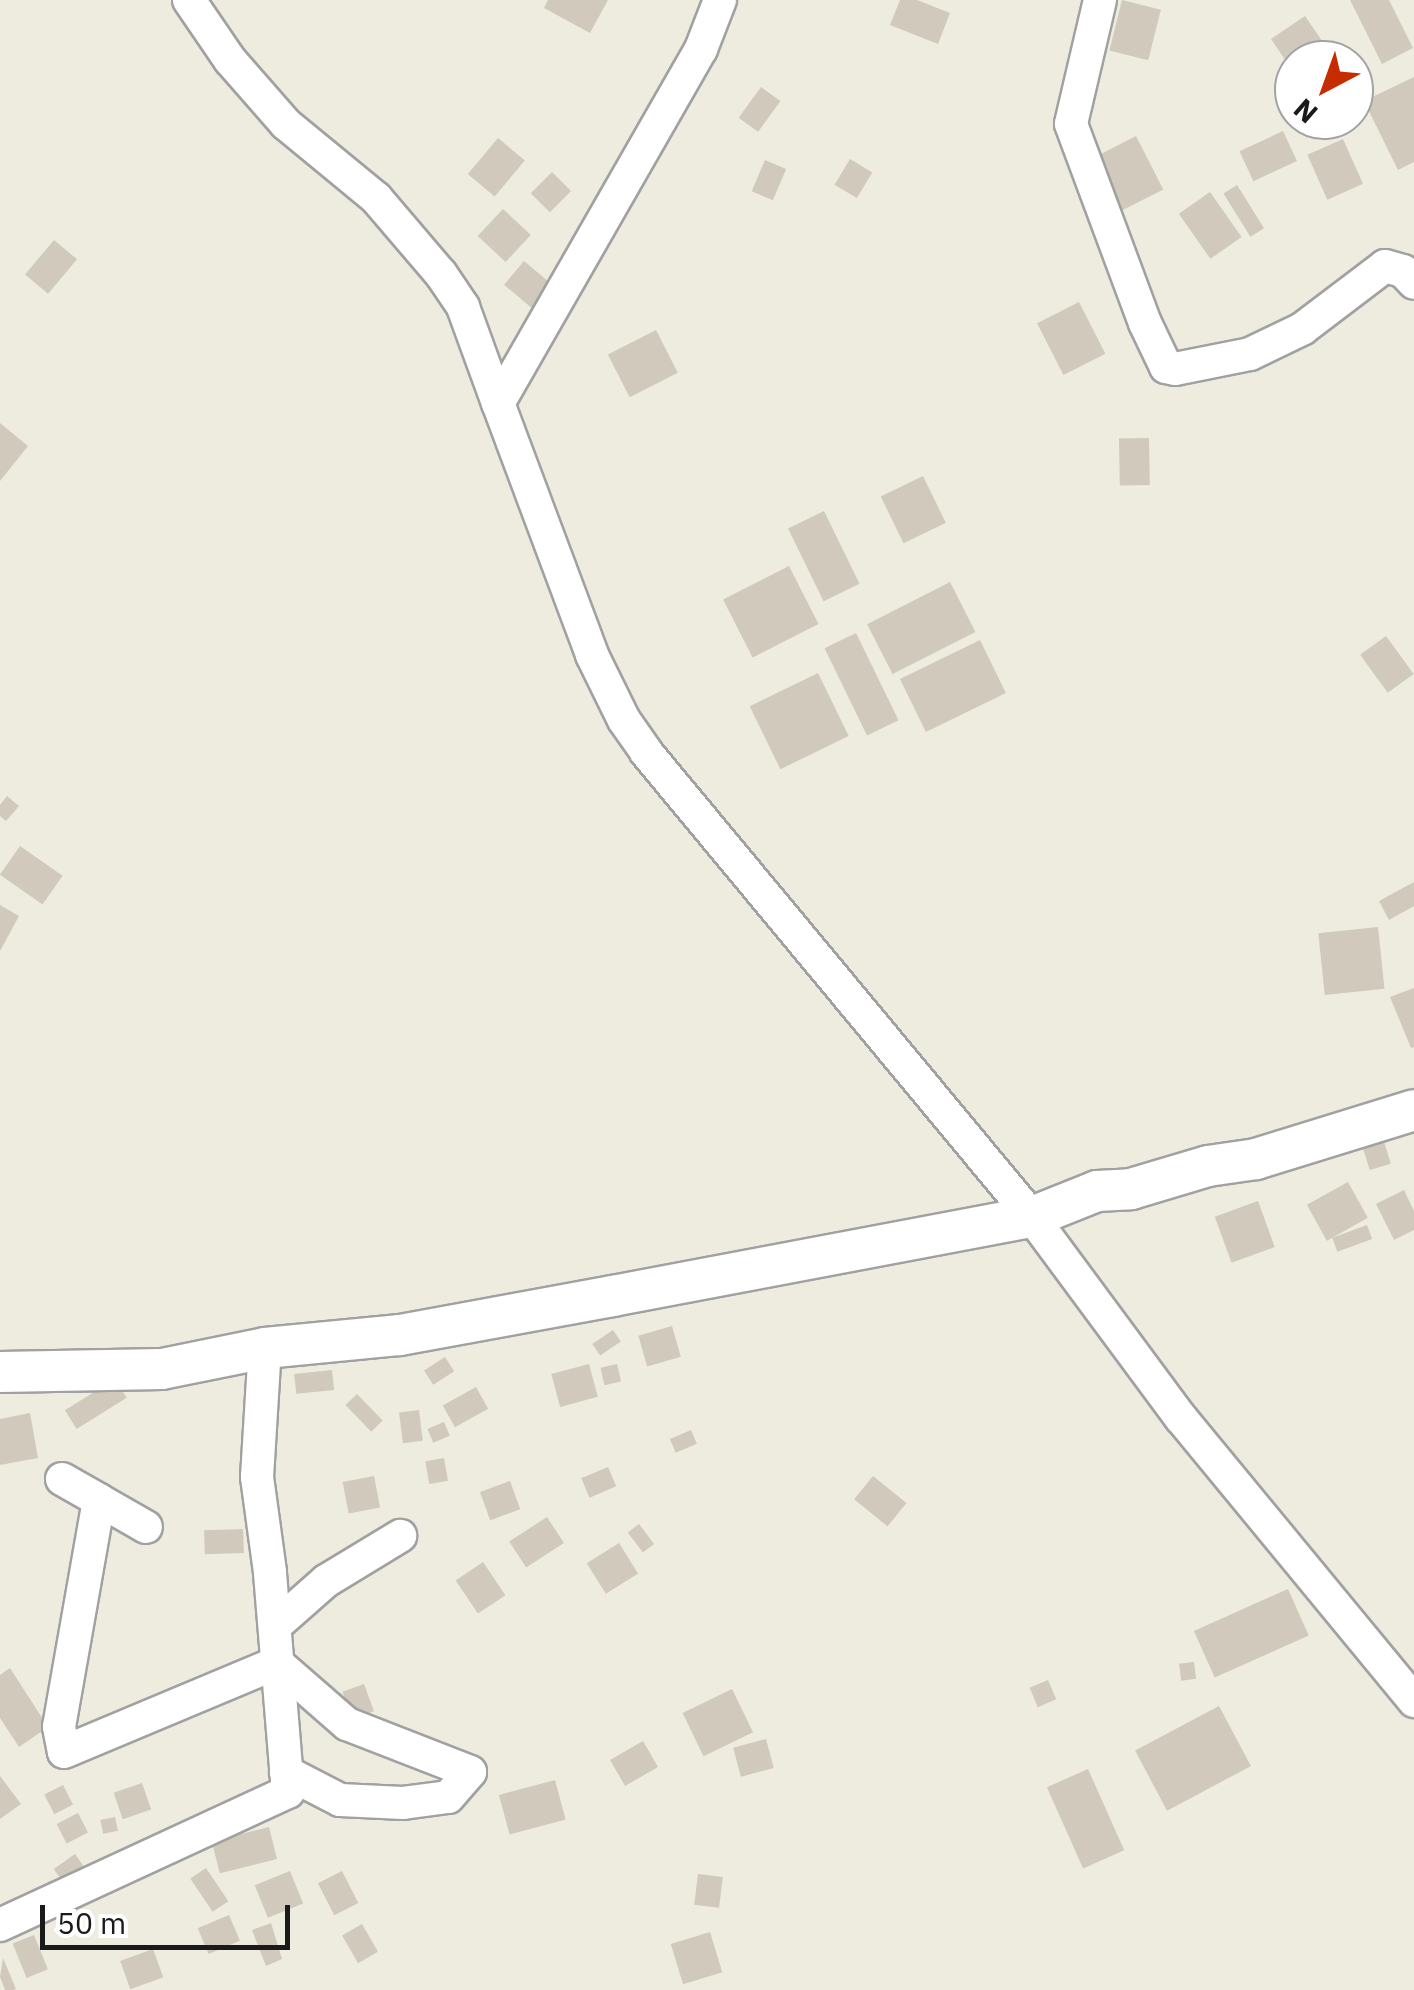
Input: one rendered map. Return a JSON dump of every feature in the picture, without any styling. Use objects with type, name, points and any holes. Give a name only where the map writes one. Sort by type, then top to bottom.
[{"type":"street","points":[[189,0],[230,60],[286,124],[376,198],[442,274],[468,319],[566,590],[624,720],[1032,1217],[1181,1418],[1414,1701]]},
{"type":"street","points":[[498,402],[701,49],[720,0]]},
{"type":"street","points":[[1100,0],[1071,124],[1145,323],[1166,367],[1175,370],[1250,354],[1302,329],[1385,266],[1403,271],[1414,283]]},
{"type":"street","points":[[0,1372],[162,1369],[266,1348],[400,1335],[1032,1217],[1097,1191],[1131,1189],[1208,1166],[1256,1159],[1414,1110]]},
{"type":"street","points":[[0,1925],[288,1792],[256,1477],[266,1348]]},
{"type":"street","points":[[62,1479],[146,1527]]},
{"type":"street","points":[[99,1500],[59,1726],[64,1752],[277,1663]]},
{"type":"street","points":[[274,1626],[326,1581],[400,1536]]},
{"type":"street","points":[[277,1663],[346,1724],[470,1772],[448,1797],[403,1803],[340,1800],[286,1772]]},
{"type":"building","points":[[548,0],[608,0],[590,33],[544,8]]},
{"type":"building","points":[[900,0],[917,0],[950,13],[938,44],[890,25]]},
{"type":"building","points":[[1122,0],[1161,10],[1148,60],[1109,50]]},
{"type":"building","points":[[1350,0],[1389,0],[1413,48],[1382,64],[1374,40],[1370,40]]},
{"type":"building","points":[[1305,16],[1321,40],[1274,40],[1274,43],[1271,39]]},
{"type":"building","points":[[1414,77],[1414,162],[1398,170],[1374,121],[1374,96]]},
{"type":"building","points":[[761,87],[780,101],[758,132],[739,118]]},
{"type":"building","points":[[1274,135],[1274,140],[1287,140],[1297,161],[1253,181],[1239,151]]},
{"type":"building","points":[[1136,136],[1163,189],[1122,210],[1095,157]]},
{"type":"building","points":[[498,138],[525,160],[495,197],[468,174]]},
{"type":"building","points":[[1343,140],[1363,184],[1327,200],[1307,155]]},
{"type":"building","points":[[850,159],[872,172],[857,198],[835,185]]},
{"type":"building","points":[[765,160],[786,169],[773,200],[752,191]]},
{"type":"building","points":[[552,172],[571,191],[550,212],[531,193]]},
{"type":"building","points":[[1237,185],[1264,228],[1250,237],[1223,193]]},
{"type":"building","points":[[1210,192],[1242,237],[1210,259],[1179,214]]},
{"type":"building","points":[[503,209],[531,235],[506,262],[478,236]]},
{"type":"building","points":[[54,240],[77,259],[48,294],[25,274]]},
{"type":"building","points":[[524,261],[553,285],[533,309],[504,285]]},
{"type":"building","points":[[1079,302],[1105,354],[1063,375],[1037,323]]},
{"type":"building","points":[[656,330],[678,373],[630,397],[608,355]]},
{"type":"building","points":[[0,423],[28,446],[0,481]]},
{"type":"building","points":[[1149,438],[1150,485],[1120,486],[1119,439]]},
{"type":"building","points":[[923,476],[946,523],[904,543],[881,497]]},
{"type":"building","points":[[824,511],[860,584],[824,601],[788,529]]},
{"type":"building","points":[[789,566],[819,624],[753,658],[723,600]]},
{"type":"building","points":[[950,582],[975,632],[893,674],[867,624]]},
{"type":"building","points":[[856,633],[899,720],[867,736],[825,648]]},
{"type":"building","points":[[1386,636],[1414,674],[1388,693],[1360,655]]},
{"type":"building","points":[[980,640],[1006,693],[926,732],[900,679]]},
{"type":"building","points":[[818,673],[849,736],[780,769],[750,706]]},
{"type":"building","points":[[7,796],[19,806],[6,821],[0,816],[0,805]]},
{"type":"building","points":[[20,846],[63,876],[43,904],[0,875]]},
{"type":"building","points":[[1414,882],[1414,906],[1389,920],[1379,901]]},
{"type":"building","points":[[0,905],[19,916],[0,951]]},
{"type":"building","points":[[1378,927],[1384,989],[1325,995],[1318,933]]},
{"type":"building","points":[[1414,988],[1414,1047],[1411,1048],[1390,997]]},
{"type":"building","points":[[1382,1135],[1391,1164],[1370,1170],[1361,1141]]},
{"type":"building","points":[[1348,1182],[1368,1218],[1327,1241],[1307,1205]]},
{"type":"building","points":[[1404,1190],[1414,1211],[1414,1230],[1394,1240],[1376,1204]]},
{"type":"building","points":[[1258,1201],[1275,1247],[1232,1263],[1215,1217]]},
{"type":"building","points":[[1367,1225],[1372,1239],[1337,1252],[1332,1238]]},
{"type":"building","points":[[672,1326],[681,1357],[647,1366],[638,1336]]},
{"type":"building","points":[[613,1330],[621,1342],[600,1356],[592,1344]]},
{"type":"building","points":[[445,1357],[454,1371],[433,1385],[424,1371]]},
{"type":"building","points":[[589,1364],[598,1397],[560,1407],[551,1374]]},
{"type":"building","points":[[617,1364],[621,1382],[604,1385],[600,1368]]},
{"type":"building","points":[[332,1370],[334,1390],[296,1394],[294,1374]]},
{"type":"building","points":[[115,1379],[127,1398],[77,1429],[65,1410]]},
{"type":"building","points":[[476,1387],[488,1409],[455,1427],[443,1405]]},
{"type":"building","points":[[357,1394],[383,1421],[371,1432],[345,1405]]},
{"type":"building","points":[[419,1410],[423,1441],[403,1443],[399,1412]]},
{"type":"building","points":[[30,1413],[38,1458],[0,1465],[0,1419]]},
{"type":"building","points":[[444,1422],[450,1436],[433,1443],[427,1429]]},
{"type":"building","points":[[691,1430],[697,1444],[676,1453],[670,1439]]},
{"type":"building","points":[[444,1458],[448,1481],[429,1484],[425,1461]]},
{"type":"building","points":[[608,1467],[616,1486],[590,1498],[581,1478]]},
{"type":"building","points":[[374,1476],[380,1507],[349,1514],[343,1482]]},
{"type":"building","points":[[873,1476],[906,1503],[888,1526],[854,1499]]},
{"type":"building","points":[[510,1481],[520,1509],[490,1520],[480,1492]]},
{"type":"building","points":[[547,1517],[564,1543],[526,1568],[509,1542]]},
{"type":"building","points":[[639,1524],[654,1544],[643,1552],[628,1532]]},
{"type":"building","points":[[243,1529],[244,1553],[205,1554],[204,1530]]},
{"type":"building","points":[[619,1543],[638,1574],[606,1594],[587,1563]]},
{"type":"building","points":[[483,1562],[505,1595],[478,1614],[456,1580]]},
{"type":"building","points":[[1288,1589],[1309,1636],[1215,1677],[1194,1631]]},
{"type":"building","points":[[1194,1662],[1196,1679],[1181,1681],[1179,1664]]},
{"type":"building","points":[[10,1668],[48,1727],[19,1747],[0,1718],[0,1675]]},
{"type":"building","points":[[1048,1680],[1056,1699],[1038,1707],[1030,1688]]},
{"type":"building","points":[[364,1684],[374,1711],[352,1719],[342,1692]]},
{"type":"building","points":[[732,1689],[753,1732],[704,1756],[683,1713]]},
{"type":"building","points":[[1219,1706],[1251,1766],[1167,1811],[1135,1751]]},
{"type":"building","points":[[766,1739],[774,1768],[741,1777],[733,1748]]},
{"type":"building","points":[[643,1741],[658,1767],[625,1786],[610,1760]]},
{"type":"building","points":[[1088,1769],[1124,1850],[1083,1869],[1047,1787]]},
{"type":"building","points":[[0,1776],[21,1804],[0,1819]]},
{"type":"building","points":[[555,1780],[566,1820],[510,1835],[499,1795]]},
{"type":"building","points":[[142,1783],[151,1809],[123,1819],[114,1793]]},
{"type":"building","points":[[63,1785],[73,1805],[54,1814],[44,1795]]},
{"type":"building","points":[[78,1813],[88,1833],[67,1843],[57,1824]]},
{"type":"building","points":[[115,1817],[118,1831],[103,1834],[100,1820]]},
{"type":"building","points":[[269,1827],[277,1859],[220,1873],[212,1841]]},
{"type":"building","points":[[75,1854],[87,1871],[66,1886],[54,1869]]},
{"type":"building","points":[[206,1868],[228,1901],[213,1912],[190,1879]]},
{"type":"building","points":[[290,1871],[303,1903],[268,1918],[255,1885]]},
{"type":"building","points":[[342,1871],[358,1903],[334,1915],[318,1883]]},
{"type":"building","points":[[698,1874],[723,1877],[719,1908],[694,1905]]},
{"type":"building","points":[[229,1915],[240,1941],[209,1954],[198,1928]]},
{"type":"building","points":[[271,1923],[282,1959],[266,1966],[252,1930]]},
{"type":"building","points":[[362,1924],[378,1952],[358,1963],[342,1936]]},
{"type":"building","points":[[710,1932],[722,1972],[683,1984],[671,1944]]},
{"type":"building","points":[[34,1935],[48,1969],[27,1978],[13,1944]]},
{"type":"building","points":[[153,1949],[163,1977],[130,1989],[120,1961]]},
{"type":"building","points":[[3,1958],[16,1989],[5,1990],[0,1977]]}]
